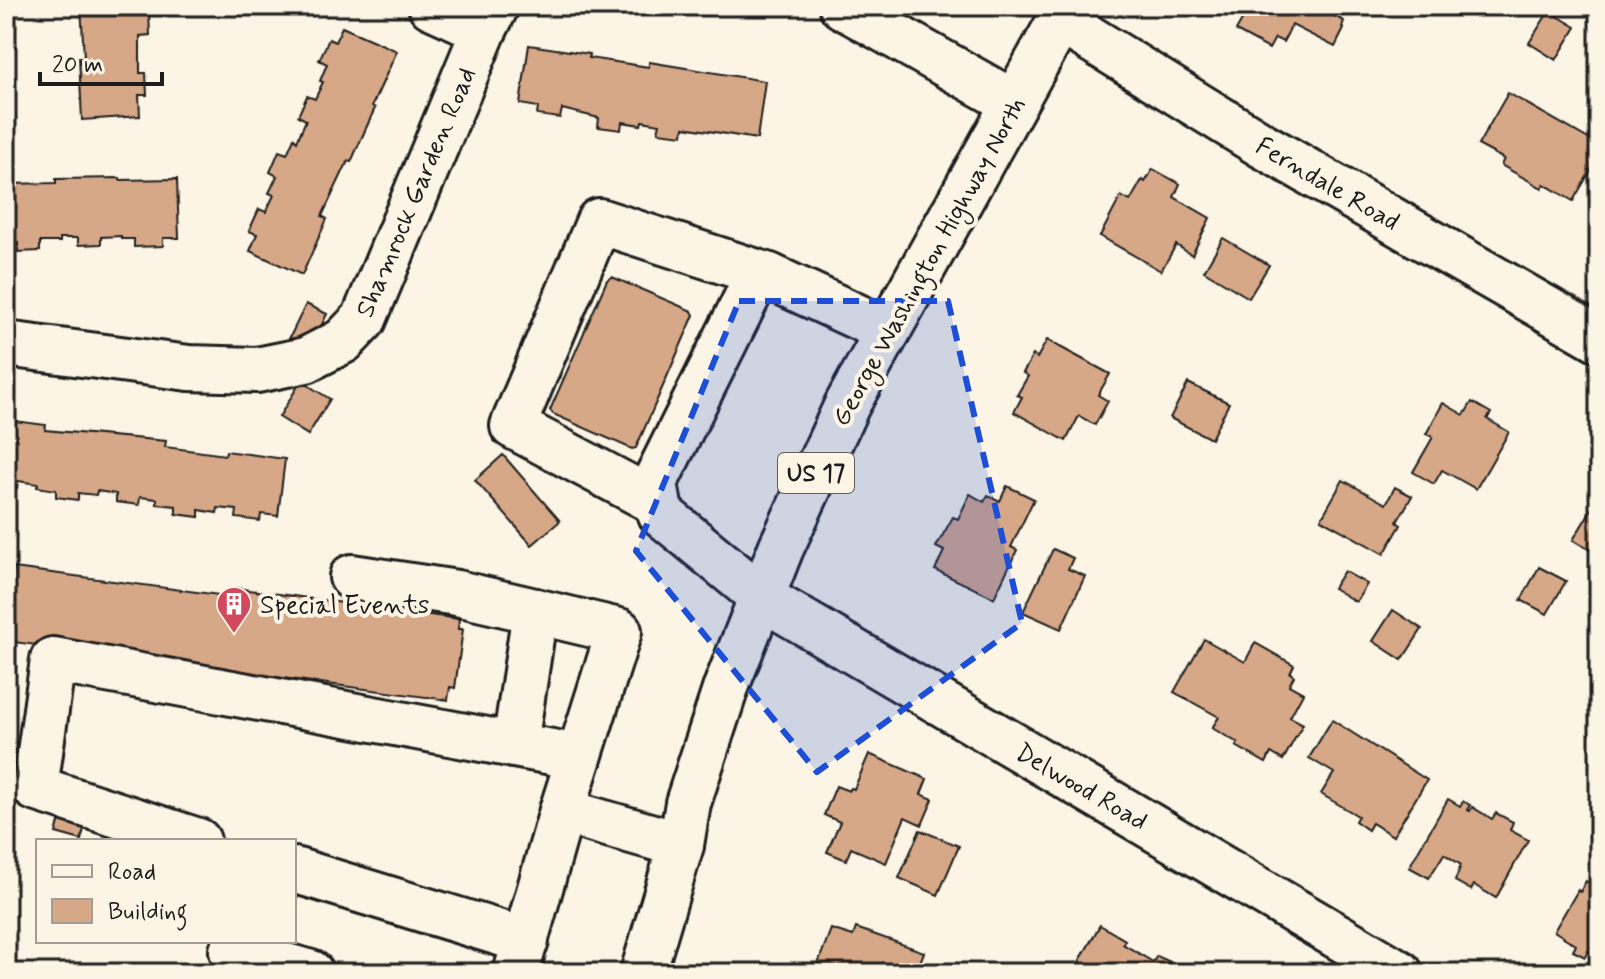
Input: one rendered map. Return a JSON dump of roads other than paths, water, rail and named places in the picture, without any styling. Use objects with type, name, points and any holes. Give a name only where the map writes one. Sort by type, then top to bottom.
[{"type":"street","name":"Shamrock Garden Road","points":[[6,344],[189,368],[257,370],[306,360],[343,341],[364,319],[490,18],[431,6]]},
{"type":"street","points":[[842,6],[1014,103]]},
{"type":"street","name":"George Washington Highway North","points":[[643,973],[681,845],[688,803],[726,687],[781,548],[847,405],[1064,13]]},
{"type":"street","name":"Ferndale Road","points":[[1064,13],[1262,145],[1599,339]]},
{"type":"street","points":[[658,503],[513,426],[599,221],[769,276],[888,331]]},
{"type":"street","points":[[658,503],[655,482],[751,289],[769,276]]},
{"type":"street","name":"Delwood Road","points":[[658,503],[660,513],[763,598],[1400,973]]},
{"type":"street","points":[[296,871],[521,957],[562,811],[619,631],[457,593],[352,577]]},
{"type":"street","points":[[515,745],[535,611]]},
{"type":"street","points":[[192,839],[35,788],[53,660],[579,757]]},
{"type":"street","points":[[562,811],[681,845]]},
{"type":"street","points":[[232,951],[311,973]]},
{"type":"place","name":"Special Events","points":[[234,635]]}]
